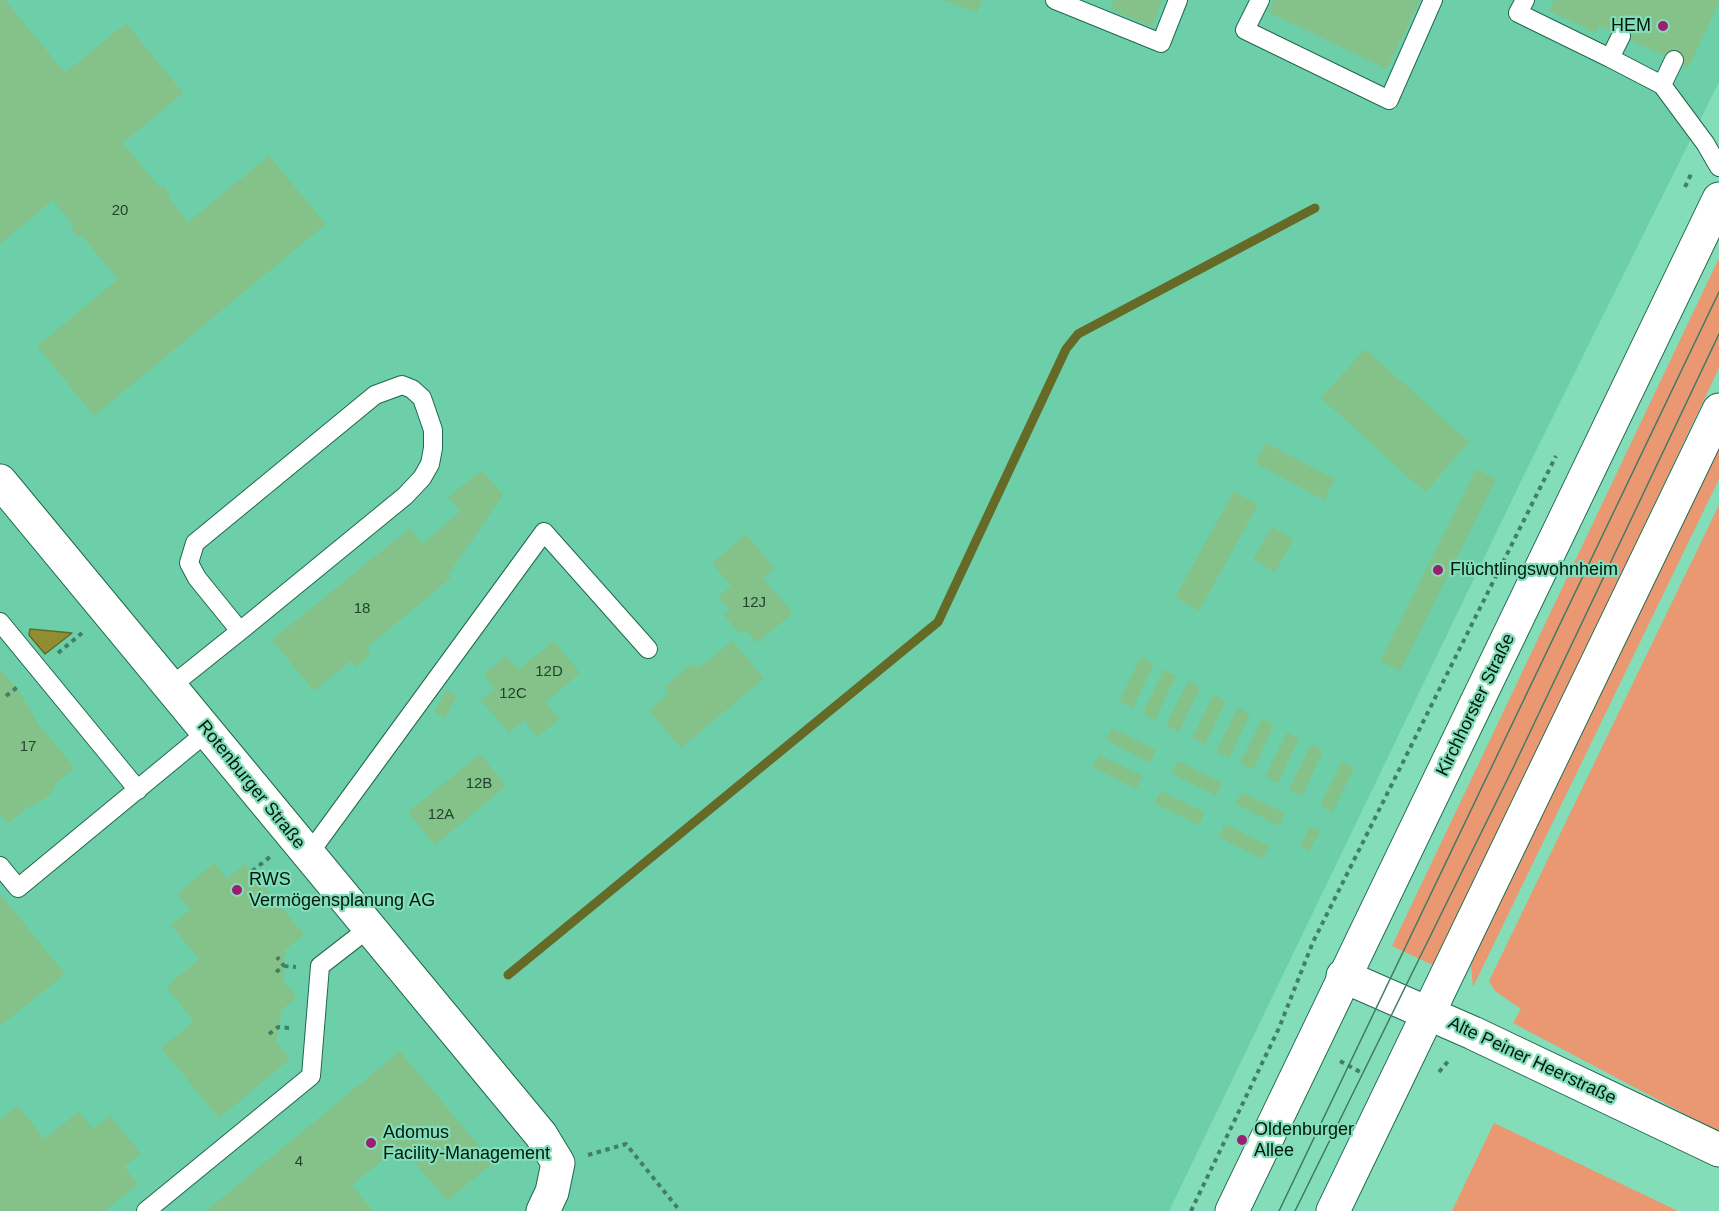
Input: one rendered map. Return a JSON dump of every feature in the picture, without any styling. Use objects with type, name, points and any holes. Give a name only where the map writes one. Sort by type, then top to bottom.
[{"type":"main road","name":"Kirchhorster Straße","points":[[1232,1211],[1343,976],[1719,199]]},
{"type":"main road","points":[[1333,1211],[1719,410]]},
{"type":"main road","name":"Rotenburger Straße","points":[[3,490],[170,687],[541,1135],[558,1163]]},
{"type":"main road","name":"Alte Peiner Heerstraße","points":[[1343,976],[1428,1013],[1719,1150]]},
{"type":"main road","points":[[543,1211],[552,1192],[558,1163]]},
{"type":"lane","points":[[1056,0],[1161,43],[1178,0]]},
{"type":"lane","points":[[1260,0],[1245,30],[1389,100],[1433,0]]},
{"type":"lane","points":[[1525,0],[1518,13],[1662,85],[1706,143],[1719,167]]},
{"type":"lane","points":[[1610,58],[1621,36]]},
{"type":"lane","points":[[1662,85],[1674,60]]},
{"type":"lane","points":[[170,687],[240,631],[405,496],[422,478],[430,464],[434,448],[433,430],[422,398],[412,389],[402,385],[375,395],[195,543],[189,563],[197,578],[240,631]]},
{"type":"lane","points":[[308,855],[544,532],[648,649]]},
{"type":"lane","points":[[0,622],[138,790]]},
{"type":"lane","points":[[0,866],[18,888],[207,732]]},
{"type":"lane","points":[[146,1211],[311,1076],[320,966],[369,928]]},
{"type":"path","points":[[1682,195],[1706,143]]},
{"type":"path","points":[[1191,1211],[1278,1028],[1313,942],[1560,447]]},
{"type":"path","points":[[252,872],[274,853]]},
{"type":"path","points":[[277,957],[284,966]]},
{"type":"path","points":[[276,972],[284,966],[294,967]]},
{"type":"path","points":[[269,1034],[278,1027],[288,1028]]},
{"type":"path","points":[[1278,1028],[1392,1089]]},
{"type":"path","points":[[558,1163],[626,1144],[680,1211]]},
{"type":"shaded area","points":[[0,0],[1719,0],[1719,82],[1524,475],[1169,1211],[0,1211]]},
{"type":"shaded area","points":[[1719,258],[1719,368],[1435,966],[1392,946]]},
{"type":"shaded area","points":[[1719,447],[1719,479],[1473,987],[1471,965],[1475,952]]},
{"type":"shaded area","points":[[1719,505],[1719,1132],[1513,1023],[1521,1009],[1495,991],[1489,981]]},
{"type":"shaded area","points":[[30,629],[72,633],[45,654],[29,635]]},
{"type":"shaded area","points":[[1494,1123],[1678,1211],[1452,1211]]},
{"type":"building","points":[[0,0],[5,0],[65,73],[126,23],[183,93],[123,143],[160,188],[163,185],[170,195],[168,197],[188,222],[269,156],[326,224],[94,416],[37,346],[118,279],[81,235],[78,237],[70,227],[73,225],[53,200],[0,244]]},
{"type":"building","points":[[944,0],[982,0],[977,13]]},
{"type":"building","points":[[1114,0],[1162,0],[1152,26],[1110,9]]},
{"type":"building","points":[[1274,0],[1420,0],[1387,69],[1268,12]]},
{"type":"building","points":[[1554,0],[1719,0],[1719,2],[1689,67],[1599,26],[1596,33],[1549,11]]},
{"type":"building","points":[[1365,349],[1469,442],[1425,492],[1321,398]]},
{"type":"building","points":[[1266,443],[1335,479],[1324,500],[1255,463]]},
{"type":"building","name":"Flüchtlingswohnheim","points":[[1476,469],[1496,479],[1400,671],[1380,661]]},
{"type":"building","points":[[482,470],[503,495],[448,575],[451,578],[366,648],[371,654],[356,667],[351,661],[314,691],[272,640],[410,528],[422,544],[460,512],[448,497]]},
{"type":"building","points":[[1234,491],[1258,505],[1199,611],[1175,597]]},
{"type":"building","points":[[1272,527],[1294,539],[1275,572],[1253,559]]},
{"type":"building","points":[[746,534],[775,569],[763,578],[793,613],[757,643],[746,630],[740,634],[724,615],[729,610],[718,597],[731,586],[712,563]]},
{"type":"building","points":[[554,641],[580,673],[546,702],[559,719],[537,737],[524,720],[509,733],[481,700],[495,689],[484,674],[506,656],[518,670]]},
{"type":"building","points":[[732,641],[764,678],[681,748],[649,710],[669,694],[664,687],[693,663],[698,669]]},
{"type":"building","points":[[1141,657],[1154,664],[1133,708],[1119,701]]},
{"type":"building","points":[[1164,669],[1176,676],[1155,720],[1142,714]]},
{"type":"building","points":[[0,670],[17,688],[39,725],[75,768],[56,783],[49,796],[27,808],[8,823],[0,814]]},
{"type":"building","points":[[1188,681],[1200,688],[1179,732],[1166,725]]},
{"type":"building","points":[[446,690],[457,696],[445,718],[434,712]]},
{"type":"building","points":[[1214,694],[1226,701],[1205,745],[1192,738]]},
{"type":"building","points":[[1238,707],[1250,714],[1229,758],[1216,752]]},
{"type":"building","points":[[1262,719],[1274,725],[1253,770],[1240,763]]},
{"type":"building","points":[[1112,728],[1156,750],[1150,763],[1106,740]]},
{"type":"building","points":[[1287,732],[1299,739],[1278,783],[1265,777]]},
{"type":"building","points":[[1311,744],[1323,751],[1302,796],[1289,789]]},
{"type":"building","points":[[480,754],[506,786],[435,845],[408,812]]},
{"type":"building","points":[[1099,755],[1143,776],[1136,789],[1092,767]]},
{"type":"building","points":[[1178,761],[1222,783],[1216,796],[1171,773]]},
{"type":"building","points":[[1342,761],[1354,768],[1333,812],[1320,805]]},
{"type":"building","points":[[1161,791],[1205,812],[1199,825],[1154,803]]},
{"type":"building","points":[[1242,792],[1285,813],[1279,826],[1235,804]]},
{"type":"building","points":[[1225,824],[1270,846],[1263,859],[1219,837]]},
{"type":"building","points":[[1310,827],[1320,831],[1309,851],[1300,846]]},
{"type":"building","points":[[214,863],[227,879],[245,864],[304,934],[285,950],[283,981],[297,997],[279,1012],[281,1015],[276,1042],[290,1059],[219,1118],[161,1048],[194,1021],[166,987],[199,959],[171,925],[190,910],[177,894]]},
{"type":"building","points":[[0,894],[65,974],[0,1026]]},
{"type":"building","points":[[400,1051],[493,1163],[447,1201],[403,1148],[398,1148],[352,1185],[373,1211],[206,1211]]},
{"type":"building","points":[[18,1106],[45,1139],[79,1111],[93,1129],[110,1116],[141,1154],[124,1167],[138,1184],[105,1211],[0,1211],[0,1120]]},
{"type":"waterway","points":[[508,975],[938,622],[1066,349],[1078,334],[1315,208]]},
{"type":"tram line","points":[[1279,1211],[1719,292]]},
{"type":"tram line","points":[[1295,1211],[1513,768],[1719,334]]},
{"type":"place","name":"HEM","points":[[1663,26]]},
{"type":"place","name":"Flüchtlingswohnheim","points":[[1438,570]]},
{"type":"place","name":"RWS Vermögensplanung AG","points":[[237,890]]},
{"type":"place","name":"Oldenburger Allee","points":[[1242,1140]]},
{"type":"place","name":"Adomus Facility-Management","points":[[371,1143]]}]
